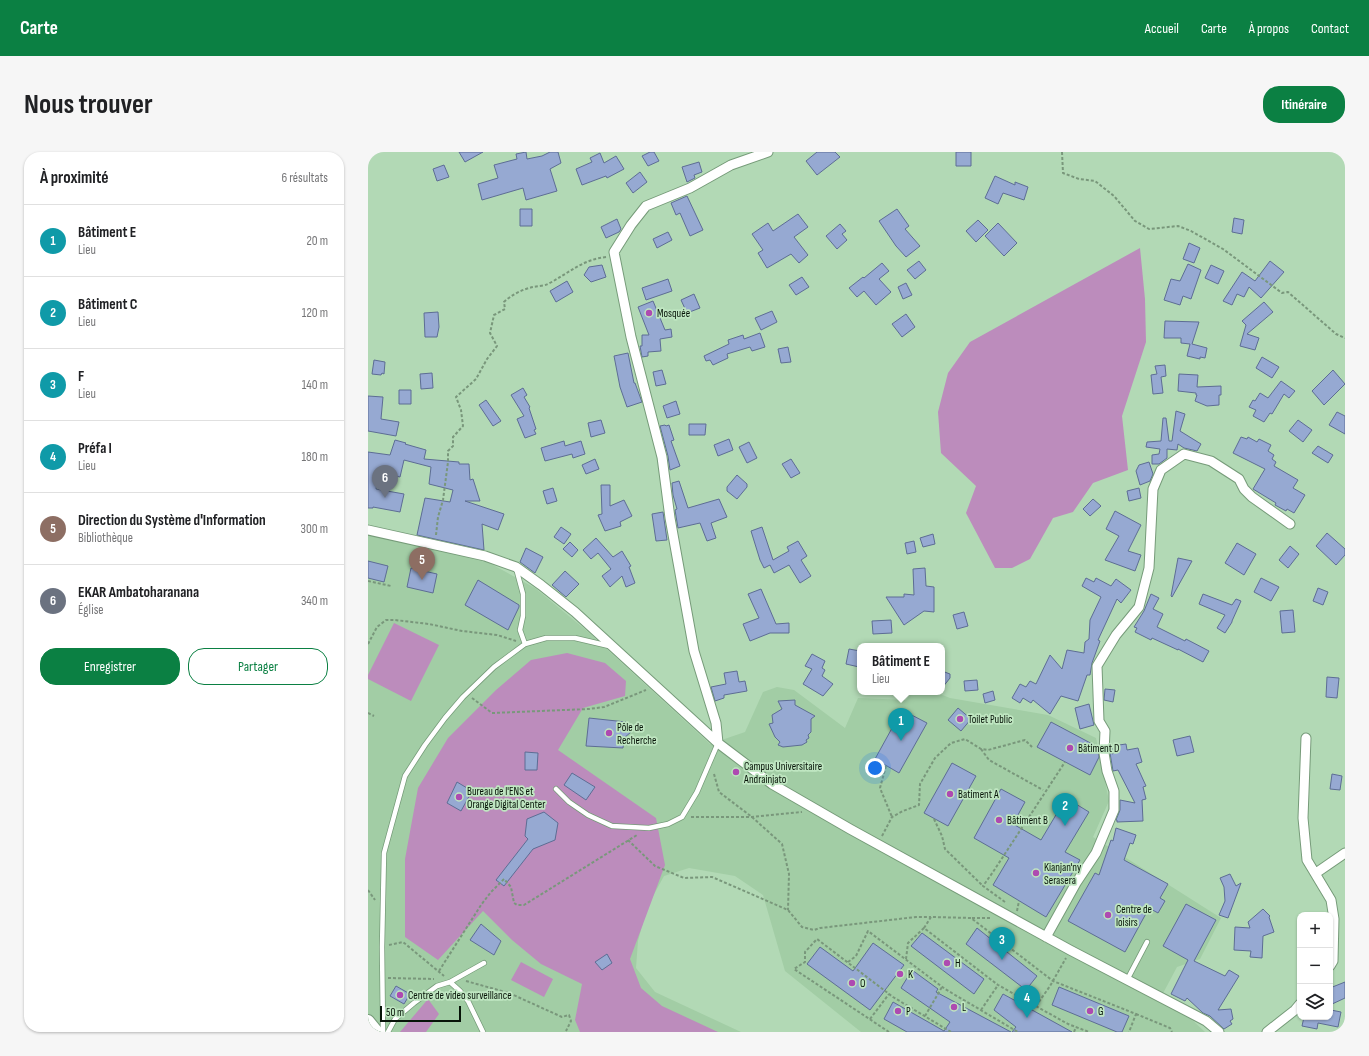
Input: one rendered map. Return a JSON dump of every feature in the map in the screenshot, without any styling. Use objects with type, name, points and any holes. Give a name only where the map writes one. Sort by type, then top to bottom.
[{"type":"street","points":[[718,743],[716,723],[694,651],[670,518],[662,457],[631,338],[614,252],[631,225],[646,206],[690,188],[731,165],[768,152]]},
{"type":"street","points":[[1046,937],[1076,883],[1096,853],[1114,810],[1114,791],[1107,771],[1104,753],[1105,732],[1099,721],[1097,666],[1116,635],[1139,607],[1149,568],[1153,489],[1161,470],[1184,454],[1211,461],[1239,479],[1244,489],[1252,497],[1290,524]]},
{"type":"street","points":[[368,530],[485,556],[516,567],[575,612],[718,743],[772,784],[1046,937],[1206,1021],[1219,1032]]},
{"type":"street","points":[[1306,738],[1303,818],[1308,860],[1331,900],[1334,919],[1333,961]]},
{"type":"street","points":[[1316,873],[1345,853]]},
{"type":"street","points":[[1267,1032],[1297,1008]]},
{"type":"street","points":[[368,1021],[378,1032]]},
{"type":"lane","points":[[516,567],[523,594],[523,616],[520,630],[525,644]]},
{"type":"lane","points":[[384,1032],[382,947],[384,853],[405,776],[445,718],[466,694],[494,667],[525,644],[546,638],[574,638],[612,646]]},
{"type":"lane","points":[[556,789],[569,802],[588,815],[612,826],[648,828],[668,824],[682,817],[697,792],[718,743]]},
{"type":"lane","points":[[1127,980],[1147,942]]},
{"type":"lane","points":[[388,1032],[395,1019],[437,986],[450,982],[484,963]]},
{"type":"lane","points":[[450,982],[468,1001],[483,1032]]},
{"type":"path","points":[[1062,152],[1063,173],[1079,179],[1095,181],[1114,196],[1135,221],[1149,229],[1178,226],[1191,231],[1223,249],[1282,293],[1288,292],[1336,334],[1345,338]]},
{"type":"path","points":[[435,545],[438,517],[443,500],[448,451],[453,446],[453,437],[463,426],[461,410],[456,398],[476,379],[496,346],[490,333],[494,315],[505,309],[504,302],[510,296],[531,287],[547,285],[580,264],[598,258],[614,257]]},
{"type":"path","points":[[368,581],[392,586]]},
{"type":"path","points":[[368,642],[377,627],[386,620],[395,620],[497,635],[525,644]]},
{"type":"path","points":[[466,694],[492,713],[589,709],[604,707],[656,686]]},
{"type":"path","points":[[368,713],[374,716]]},
{"type":"path","points":[[878,844],[892,817],[919,805],[920,784],[934,758],[951,743],[965,739],[981,749],[990,760],[1043,790]]},
{"type":"path","points":[[981,749],[988,750],[1025,740],[1032,747]]},
{"type":"path","points":[[710,762],[720,792],[752,817],[782,844],[789,874],[788,910]]},
{"type":"path","points":[[983,886],[1065,762]]},
{"type":"path","points":[[886,766],[880,788],[892,817]]},
{"type":"path","points":[[682,817],[752,817],[820,811]]},
{"type":"path","points":[[934,818],[942,836],[945,849],[983,886],[1006,903]]},
{"type":"path","points":[[439,971],[491,892],[504,879],[511,887],[514,903],[517,905],[524,905],[648,828]]},
{"type":"path","points":[[628,840],[655,866],[684,878],[712,877],[788,910],[802,927],[814,930],[828,927],[916,917],[971,918],[1053,981],[1170,1028],[1172,1032]]},
{"type":"path","points":[[1012,907],[1017,911]]},
{"type":"path","points":[[906,959],[908,943],[924,928],[931,917]]},
{"type":"path","points":[[924,928],[998,985],[1076,1027],[1089,1032]]},
{"type":"path","points":[[848,962],[856,956],[868,931],[942,987],[1018,1032]]},
{"type":"path","points":[[889,1032],[794,969],[805,962],[804,952],[817,939],[889,994],[951,1032]]},
{"type":"path","points":[[382,947],[403,942],[447,979],[383,978]]},
{"type":"path","points":[[1036,1006],[1053,981],[1070,950]]},
{"type":"path","points":[[450,982],[464,981],[509,993],[562,1017],[569,1015],[571,1021],[566,1031]]},
{"type":"path","points":[[981,1010],[998,985]]},
{"type":"path","points":[[925,1016],[942,987]]},
{"type":"path","points":[[870,1019],[889,994]]},
{"type":"path","points":[[1130,1032],[1136,1014]]},
{"type":"path","points":[[1074,1032],[1076,1027]]},
{"type":"shaded area","points":[[1140,248],[1145,299],[1146,342],[1122,416],[1128,470],[1093,483],[1073,512],[1053,518],[1030,559],[1012,568],[995,568],[966,513],[976,486],[941,453],[938,412],[948,373],[970,342]]},
{"type":"shaded area","name":"Campus Universitaire Andrainjato","points":[[368,533],[484,560],[535,588],[587,631],[710,744],[745,732],[763,692],[777,687],[794,690],[845,728],[858,698],[906,700],[910,695],[942,695],[950,698],[1048,715],[1096,738],[1109,801],[1093,837],[1221,918],[1200,959],[1177,967],[1160,999],[1188,1016],[1205,1032],[861,1032],[785,971],[763,895],[735,876],[689,868],[664,876],[647,907],[638,941],[636,968],[655,992],[741,1032],[379,1032],[368,1018]]},
{"type":"shaded area","points":[[394,623],[439,645],[411,701],[368,679],[368,675]]},
{"type":"shaded area","points":[[567,653],[605,663],[626,681],[625,696],[583,708],[558,750],[656,818],[665,865],[630,959],[641,988],[662,1006],[718,1032],[580,1032],[575,1020],[582,984],[541,964],[512,940],[483,911],[438,960],[405,937],[405,859],[418,788],[448,738],[496,690],[531,660]]},
{"type":"shaded area","points":[[521,962],[553,979],[544,997],[511,980]]},
{"type":"shaded area","points":[[428,999],[439,1014],[426,1032],[400,1032]]},
{"type":"building","points":[[459,152],[483,152],[465,162]]},
{"type":"building","points":[[526,152],[527,159],[542,156],[550,152],[558,152],[561,163],[550,169],[557,191],[526,200],[523,188],[482,200],[478,184],[498,178],[494,165],[517,159],[516,154]]},
{"type":"building","points":[[650,152],[654,152],[659,161],[648,166],[642,156]]},
{"type":"building","points":[[817,152],[835,152],[840,157],[817,175],[806,161]]},
{"type":"building","points":[[956,152],[971,152],[971,166],[956,166]]},
{"type":"building","points":[[600,153],[604,163],[616,156],[624,169],[607,178],[606,176],[582,185],[576,169],[592,162],[590,158]]},
{"type":"building","points":[[699,162],[702,172],[694,175],[695,178],[687,182],[682,167]]},
{"type":"building","points":[[444,165],[449,177],[437,181],[433,169]]},
{"type":"building","points":[[640,172],[647,182],[633,193],[626,183]]},
{"type":"building","points":[[995,176],[1015,185],[1015,182],[1028,187],[1024,200],[1003,193],[998,204],[985,198]]},
{"type":"building","points":[[687,196],[703,230],[690,236],[680,213],[676,215],[671,203]]},
{"type":"building","points":[[520,209],[532,209],[532,226],[520,226]]},
{"type":"building","points":[[897,209],[909,226],[905,229],[920,246],[906,257],[896,246],[879,221]]},
{"type":"building","points":[[798,214],[808,227],[794,237],[808,255],[799,263],[791,254],[767,268],[758,253],[763,250],[752,234],[768,223],[773,231]]},
{"type":"building","points":[[1234,218],[1244,220],[1242,234],[1232,232]]},
{"type":"building","points":[[617,219],[621,229],[619,232],[606,238],[601,227]]},
{"type":"building","points":[[978,220],[988,230],[976,242],[966,231]]},
{"type":"building","points":[[998,223],[1017,243],[1004,256],[985,236]]},
{"type":"building","points":[[840,224],[846,231],[842,234],[847,240],[837,249],[826,236]]},
{"type":"building","points":[[668,232],[672,240],[657,248],[653,239]]},
{"type":"building","points":[[1189,243],[1200,248],[1194,263],[1183,259]]},
{"type":"building","points":[[919,261],[926,270],[915,279],[907,270]]},
{"type":"building","points":[[1270,261],[1284,272],[1261,298],[1249,287],[1244,297],[1237,294],[1232,305],[1223,301],[1242,272],[1255,281]]},
{"type":"building","points":[[882,263],[889,271],[879,279],[891,292],[876,305],[864,291],[857,297],[849,288]]},
{"type":"building","points":[[1188,264],[1201,270],[1191,299],[1183,296],[1180,305],[1164,300],[1171,279],[1180,281]]},
{"type":"building","points":[[602,265],[606,277],[591,282],[584,275],[589,267]]},
{"type":"building","points":[[1211,265],[1224,271],[1218,284],[1205,278]]},
{"type":"building","points":[[802,277],[809,287],[796,295],[789,285]]},
{"type":"building","points":[[668,279],[672,291],[646,300],[642,288]]},
{"type":"building","points":[[567,281],[573,292],[556,302],[550,291]]},
{"type":"building","points":[[906,283],[912,295],[903,299],[898,287]]},
{"type":"building","points":[[694,294],[700,308],[687,313],[681,300]]},
{"type":"building","points":[[653,301],[665,330],[671,329],[672,337],[660,339],[661,351],[648,352],[648,356],[642,357],[640,346],[642,346],[642,335],[649,335],[638,307]]},
{"type":"building","points":[[1264,302],[1273,312],[1247,334],[1259,338],[1255,350],[1240,346],[1246,325],[1242,321]]},
{"type":"building","points":[[772,311],[777,322],[761,330],[755,318]]},
{"type":"building","points":[[438,312],[439,327],[437,337],[425,337],[424,313]]},
{"type":"building","points":[[906,314],[915,327],[902,337],[892,324]]},
{"type":"building","points":[[1165,321],[1199,322],[1192,344],[1207,348],[1205,358],[1200,357],[1200,359],[1187,356],[1190,344],[1181,343],[1181,338],[1164,338]]},
{"type":"building","points":[[760,333],[765,347],[752,351],[750,347],[727,354],[728,358],[713,365],[710,360],[706,361],[704,356],[729,344],[728,340],[743,335],[744,339]]},
{"type":"building","points":[[788,347],[791,362],[781,363],[778,349]]},
{"type":"building","points":[[628,353],[634,383],[642,402],[627,407],[620,387],[614,356]]},
{"type":"building","points":[[1262,357],[1279,367],[1272,378],[1256,368]]},
{"type":"building","points":[[374,360],[385,362],[384,374],[372,374]]},
{"type":"building","points":[[1165,365],[1166,376],[1161,377],[1163,393],[1153,394],[1151,375],[1157,374],[1155,366]]},
{"type":"building","points":[[662,370],[666,384],[656,386],[653,372]]},
{"type":"building","points":[[1333,370],[1345,384],[1324,405],[1312,391]]},
{"type":"building","points":[[432,373],[433,388],[421,389],[420,374]]},
{"type":"building","points":[[1179,374],[1198,375],[1197,387],[1221,386],[1219,405],[1207,406],[1195,401],[1197,395],[1196,393],[1178,391]]},
{"type":"building","points":[[1281,381],[1295,391],[1289,398],[1284,394],[1272,414],[1270,413],[1264,422],[1253,416],[1256,410],[1249,407],[1253,400],[1255,401],[1260,393],[1268,398]]},
{"type":"building","points":[[523,388],[527,395],[524,397],[530,407],[529,408],[536,429],[534,430],[536,434],[525,438],[517,419],[524,416],[511,395]]},
{"type":"building","points":[[399,390],[411,390],[411,404],[399,404]]},
{"type":"building","points":[[368,396],[383,397],[381,419],[399,422],[396,436],[368,431]]},
{"type":"building","points":[[486,400],[501,421],[493,426],[479,405]]},
{"type":"building","points":[[676,401],[680,414],[667,418],[663,406]]},
{"type":"building","points":[[1176,411],[1185,414],[1180,431],[1201,444],[1197,451],[1184,448],[1178,444],[1177,450],[1167,449],[1167,458],[1159,464],[1152,464],[1152,455],[1159,454],[1160,449],[1146,447],[1147,442],[1161,441],[1163,418],[1166,418],[1169,441],[1172,441]]},
{"type":"building","points":[[1337,412],[1345,416],[1345,434],[1329,425]]},
{"type":"building","points":[[601,420],[605,433],[591,437],[588,423]]},
{"type":"building","points":[[1298,420],[1312,430],[1303,442],[1289,431]]},
{"type":"building","points":[[689,424],[706,424],[705,435],[689,435]]},
{"type":"building","points":[[669,425],[674,440],[671,441],[680,466],[670,470],[660,426]]},
{"type":"building","points":[[1241,437],[1247,439],[1248,437],[1257,442],[1259,439],[1271,445],[1268,451],[1274,455],[1272,459],[1276,462],[1274,466],[1298,480],[1293,488],[1305,495],[1294,513],[1287,509],[1286,511],[1275,505],[1276,503],[1253,489],[1265,469],[1233,453]]},
{"type":"building","points":[[729,439],[733,450],[718,456],[714,445]]},
{"type":"building","points":[[395,440],[426,450],[424,459],[469,464],[470,480],[473,479],[480,501],[465,501],[504,514],[498,530],[482,524],[484,550],[417,535],[425,498],[450,502],[453,490],[429,484],[431,467],[404,460],[400,477],[379,472],[376,489],[404,494],[400,512],[373,507],[368,508],[368,452],[390,455]]},
{"type":"building","points":[[564,441],[565,446],[581,441],[585,454],[573,458],[572,454],[545,461],[541,448]]},
{"type":"building","points":[[749,442],[757,458],[747,463],[739,447]]},
{"type":"building","points":[[1318,446],[1333,455],[1328,463],[1312,453]]},
{"type":"building","points":[[595,459],[599,469],[586,474],[582,465]]},
{"type":"building","points":[[791,459],[800,473],[791,478],[782,464]]},
{"type":"building","points":[[1149,462],[1153,474],[1150,481],[1140,485],[1136,471],[1139,465]]},
{"type":"building","points":[[737,475],[747,484],[747,487],[737,499],[727,491],[727,487]]},
{"type":"building","points":[[679,481],[688,508],[719,499],[727,517],[711,523],[716,538],[707,541],[700,523],[678,528],[675,510],[677,509],[673,495],[672,483]]},
{"type":"building","points":[[601,485],[610,485],[610,506],[624,500],[632,516],[620,522],[621,526],[605,531],[598,515],[602,514]]},
{"type":"building","points":[[553,488],[557,501],[547,504],[543,491]]},
{"type":"building","points":[[1139,488],[1141,498],[1129,501],[1127,491]]},
{"type":"building","points":[[1093,499],[1101,506],[1090,516],[1083,509]]},
{"type":"building","points":[[1115,511],[1141,525],[1128,551],[1141,555],[1135,571],[1105,560],[1119,536],[1106,529]]},
{"type":"building","points":[[663,512],[667,540],[656,541],[652,514]]},
{"type":"building","points":[[561,527],[571,534],[564,544],[554,537]]},
{"type":"building","points":[[762,527],[773,560],[789,551],[787,547],[798,541],[807,556],[801,560],[811,576],[800,583],[789,565],[774,573],[770,565],[764,568],[751,531]]},
{"type":"building","points":[[1327,533],[1345,549],[1345,555],[1336,565],[1316,546]]},
{"type":"building","points":[[933,534],[935,544],[923,547],[920,538]]},
{"type":"building","points":[[596,538],[613,557],[622,551],[631,566],[629,567],[635,583],[626,587],[622,576],[610,587],[602,576],[611,569],[598,553],[591,559],[583,550]]},
{"type":"building","points":[[914,541],[916,552],[907,554],[905,543]]},
{"type":"building","points":[[570,542],[578,550],[572,557],[563,549]]},
{"type":"building","points":[[1237,543],[1256,554],[1244,575],[1225,563]]},
{"type":"building","points":[[1290,546],[1299,554],[1288,568],[1279,560]]},
{"type":"building","points":[[526,548],[543,557],[535,573],[520,562]]},
{"type":"building","points":[[1178,558],[1192,561],[1172,597],[1171,596]]},
{"type":"building","points":[[368,561],[388,566],[384,582],[368,578]]},
{"type":"building","points":[[411,568],[437,574],[433,593],[407,587]]},
{"type":"building","points":[[925,568],[926,586],[934,587],[934,612],[924,611],[904,625],[886,597],[904,597],[904,594],[914,595],[913,569]]},
{"type":"building","points":[[565,571],[579,584],[566,597],[552,585]]},
{"type":"building","points":[[1086,578],[1094,582],[1096,578],[1111,586],[1116,579],[1131,590],[1121,603],[1117,599],[1098,640],[1100,641],[1092,663],[1090,675],[1087,675],[1078,701],[1061,696],[1050,714],[1033,700],[1031,703],[1023,698],[1020,703],[1012,698],[1020,684],[1026,687],[1030,681],[1036,684],[1050,655],[1062,669],[1067,650],[1084,653],[1085,642],[1089,639],[1090,620],[1101,597],[1082,586]]},
{"type":"building","points":[[1261,578],[1279,587],[1271,601],[1254,592]]},
{"type":"building","points":[[478,580],[519,605],[508,630],[465,605]]},
{"type":"building","points":[[1318,588],[1328,592],[1323,605],[1313,601]]},
{"type":"building","points":[[761,589],[776,624],[789,623],[789,633],[770,633],[750,641],[743,624],[759,618],[748,594]]},
{"type":"building","points":[[1151,594],[1159,598],[1153,609],[1163,614],[1157,627],[1185,641],[1186,639],[1209,651],[1203,662],[1178,649],[1152,638],[1151,640],[1135,632],[1137,628],[1134,627],[1144,611]]},
{"type":"building","points":[[1203,594],[1232,605],[1236,599],[1241,601],[1232,622],[1225,633],[1217,628],[1225,615],[1199,604]]},
{"type":"building","points":[[1293,610],[1295,632],[1282,633],[1280,611]]},
{"type":"building","points":[[964,612],[968,626],[957,629],[953,615]]},
{"type":"building","points":[[891,620],[892,633],[873,634],[872,621]]},
{"type":"building","points":[[849,649],[857,650],[857,667],[846,664]]},
{"type":"building","points":[[812,654],[825,661],[822,668],[825,670],[822,676],[833,684],[823,696],[803,684],[812,669],[805,666]]},
{"type":"building","points":[[737,671],[739,682],[745,681],[747,691],[724,695],[724,698],[715,701],[711,687],[726,684],[724,673]]},
{"type":"building","points":[[945,672],[950,674],[950,678],[945,684]]},
{"type":"building","points":[[1327,677],[1339,678],[1337,698],[1326,697]]},
{"type":"building","points":[[977,680],[978,690],[965,691],[964,681]]},
{"type":"building","points":[[1105,689],[1115,690],[1113,702],[1104,700]]},
{"type":"building","points":[[993,691],[995,700],[985,703],[983,694]]},
{"type":"building","points":[[795,700],[795,705],[815,716],[811,719],[811,732],[808,735],[809,738],[806,740],[807,742],[802,745],[783,747],[778,745],[780,742],[775,737],[769,724],[773,723],[772,715],[782,709],[778,701]]},
{"type":"building","points":[[1089,704],[1094,725],[1080,729],[1075,708]]},
{"type":"building","name":"Toilet Public","points":[[958,708],[971,719],[961,731],[948,720]]},
{"type":"building","points":[[902,710],[927,723],[899,773],[875,759]]},
{"type":"building","name":"Pôle de Recherche","points":[[589,718],[626,722],[630,726],[631,732],[624,738],[623,748],[586,746]]},
{"type":"building","name":"Bâtiment D","points":[[1051,722],[1098,747],[1099,757],[1090,775],[1037,747]]},
{"type":"building","points":[[1190,736],[1194,752],[1177,756],[1173,740]]},
{"type":"building","points":[[1126,744],[1127,750],[1138,748],[1142,762],[1136,764],[1146,786],[1143,787],[1146,799],[1142,800],[1143,821],[1117,822],[1116,820],[1120,810],[1120,800],[1135,803],[1118,770],[1113,771],[1110,753],[1113,754],[1112,746]]},
{"type":"building","points":[[525,752],[538,753],[537,770],[525,770]]},
{"type":"building","name":"Batiment A","points":[[952,763],[976,776],[948,826],[924,813]]},
{"type":"building","points":[[572,773],[595,787],[586,800],[564,785]]},
{"type":"building","points":[[1332,774],[1342,776],[1340,790],[1330,789]]},
{"type":"building","name":"Bureau de l'ENS et Orange Digital Center","points":[[457,782],[472,791],[461,811],[447,803]]},
{"type":"building","points":[[1001,789],[1025,802],[1013,824],[1041,840],[1066,798],[1089,812],[1065,852],[1080,860],[1046,917],[993,885],[1009,858],[974,838]]},
{"type":"building","points":[[544,812],[558,823],[555,840],[533,849],[504,886],[496,880],[528,839],[525,836],[527,819]]},
{"type":"building","points":[[1116,828],[1136,835],[1133,844],[1130,843],[1124,860],[1168,884],[1160,898],[1165,901],[1158,913],[1149,908],[1125,952],[1068,921],[1095,873],[1099,875],[1111,840],[1113,841]]},
{"type":"building","points":[[1230,874],[1236,886],[1241,883],[1228,918],[1219,915],[1225,901],[1224,887],[1220,878]]},
{"type":"building","points":[[1186,904],[1216,920],[1194,961],[1225,976],[1229,970],[1239,976],[1218,1010],[1231,1009],[1233,1019],[1230,1021],[1232,1024],[1224,1029],[1210,1016],[1203,1013],[1187,998],[1185,1001],[1171,994],[1188,960],[1163,946]]},
{"type":"building","points":[[1263,909],[1270,916],[1269,917],[1274,932],[1263,936],[1262,958],[1250,957],[1251,951],[1234,950],[1235,927],[1250,928],[1248,922]]},
{"type":"building","points":[[481,924],[501,941],[494,955],[470,940]]},
{"type":"building","points":[[977,928],[1037,976],[1026,990],[966,944]]},
{"type":"building","name":"H","points":[[922,933],[984,979],[974,994],[911,946]]},
{"type":"building","points":[[873,943],[904,965],[870,1010],[807,964],[820,947],[853,971]]},
{"type":"building","points":[[607,954],[612,963],[602,970],[595,962]]},
{"type":"building","points":[[912,970],[938,989],[936,992],[1011,1032],[907,1032],[884,1019],[893,1002],[944,1031],[950,1022],[901,988]]},
{"type":"building","points":[[1345,982],[1345,998],[1333,1004],[1333,987]]},
{"type":"building","name":"Centre de video surveillance","points":[[396,986],[410,994],[404,1004],[390,996]]},
{"type":"building","name":"G","points":[[1059,987],[1129,1016],[1122,1032],[1117,1032],[1052,1005]]},
{"type":"building","points":[[1003,994],[1072,1032],[1012,1032],[1016,1027],[994,1010]]},
{"type":"building","points":[[1333,1010],[1341,1012],[1338,1027],[1318,1023],[1317,1029],[1302,1026],[1303,1020],[1333,1020]]},
{"type":"place","name":"Mosquée","points":[[649,313]]},
{"type":"place","name":"EKAR Ambatoharanana","points":[[385,498]]},
{"type":"place","name":"Direction du Système d'Information","points":[[422,580]]},
{"type":"place","name":"Toilet Public","points":[[960,719]]},
{"type":"place","name":"Pôle de Recherche","points":[[609,733]]},
{"type":"place","name":"Bâtiment E","points":[[901,741]]},
{"type":"place","name":"Bâtiment D","points":[[1070,748]]},
{"type":"place","name":"Campus Universitaire Andrainjato","points":[[736,772]]},
{"type":"place","name":"Batiment A","points":[[950,794]]},
{"type":"place","name":"Bureau de l'ENS et Orange Digital Center","points":[[459,797]]},
{"type":"place","name":"Bâtiment B","points":[[999,820]]},
{"type":"place","name":"Bâtiment C","points":[[1065,826]]},
{"type":"place","name":"Kianjan'ny Serasera","points":[[1036,873]]},
{"type":"place","name":"Centre de loisirs","points":[[1108,915]]},
{"type":"place","name":"F","points":[[1002,960]]},
{"type":"place","name":"H","points":[[947,963]]},
{"type":"place","name":"K","points":[[900,974]]},
{"type":"place","name":"O","points":[[852,983]]},
{"type":"place","name":"Centre de video surveillance","points":[[400,995]]},
{"type":"place","name":"L","points":[[954,1007]]},
{"type":"place","name":"P","points":[[898,1011]]},
{"type":"place","name":"G","points":[[1090,1011]]},
{"type":"place","name":"Préfa I","points":[[1027,1018]]}]
